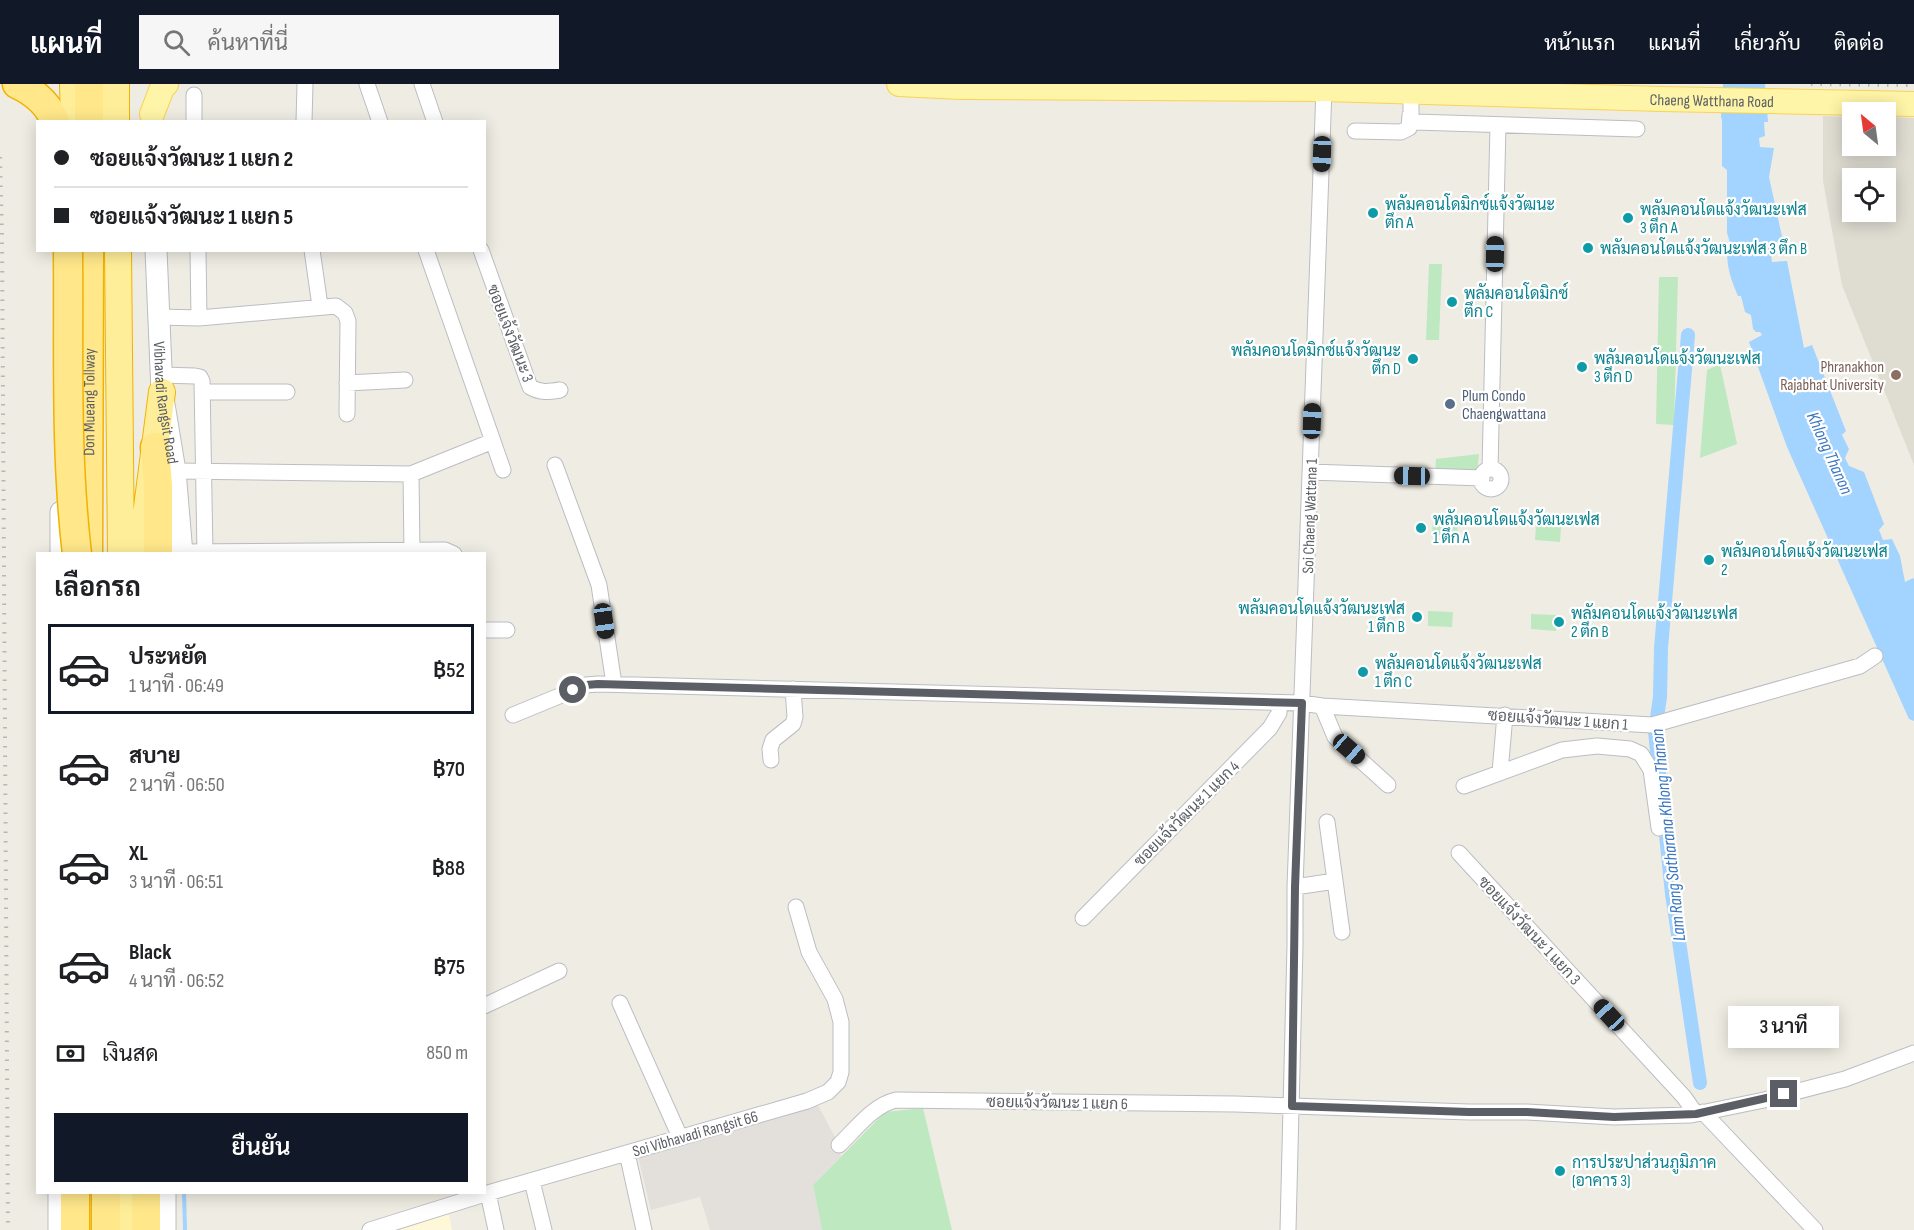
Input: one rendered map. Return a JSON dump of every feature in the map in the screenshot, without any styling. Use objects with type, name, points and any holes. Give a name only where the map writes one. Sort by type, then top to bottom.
[{"type":"highway","points":[[17,84],[32,91],[52,112],[64,106]]},
{"type":"highway","points":[[89,84],[89,120]]},
{"type":"highway","points":[[106,84],[106,120]]},
{"type":"highway","points":[[116,84],[116,120]]},
{"type":"highway","points":[[68,252],[69,450],[76,552]]},
{"type":"highway","points":[[74,252],[76,552]]},
{"type":"highway","name":"Don Mueang Tollway","points":[[88,552],[89,252]]},
{"type":"highway","name":"Don Mueang Tollway","points":[[106,252],[106,552]]},
{"type":"highway","points":[[117,252],[121,552]]},
{"type":"highway","points":[[141,552],[162,383]]},
{"type":"highway","points":[[155,447],[158,486],[174,552]]},
{"type":"highway","points":[[75,1194],[75,1230]]},
{"type":"highway","points":[[88,1194],[88,1230]]},
{"type":"highway","points":[[106,1194],[106,1230]]},
{"type":"highway","points":[[121,1194],[121,1230]]},
{"type":"highway","points":[[146,1194],[146,1230]]},
{"type":"main road","points":[[44,84],[64,106]]},
{"type":"main road","points":[[151,84],[152,118]]},
{"type":"main road","points":[[152,118],[162,88],[166,84]]},
{"type":"main road","name":"Chaeng Watthana Road","points":[[899,84],[984,88],[1324,89],[1914,104]]},
{"type":"main road","points":[[61,552],[62,252]]},
{"type":"main road","name":"Vibhavadi Rangsit Road","points":[[156,252],[162,383],[175,471],[174,552]]},
{"type":"main road","points":[[59,1194],[59,1230]]},
{"type":"main road","points":[[165,1194],[165,1230]]},
{"type":"street","points":[[304,120],[305,84]]},
{"type":"street","points":[[367,84],[379,120]]},
{"type":"street","points":[[422,84],[434,120]]},
{"type":"street","name":"Soi Chaeng Wattana 1","points":[[1288,1230],[1295,887],[1324,89]]},
{"type":"street","points":[[1355,131],[1401,132],[1410,128],[1411,91]]},
{"type":"street","points":[[194,95],[194,120]]},
{"type":"street","points":[[1410,115],[1412,122],[1419,123],[1637,129]]},
{"type":"street","points":[[1310,472],[1486,473],[1498,125]]},
{"type":"street","points":[[198,252],[200,318]]},
{"type":"street","points":[[312,252],[320,306]]},
{"type":"street","points":[[427,252],[503,470]]},
{"type":"street","name":"ซอยแจ้งวัฒนะ 3","points":[[482,252],[530,387],[545,393],[560,390]]},
{"type":"street","points":[[159,317],[200,318],[336,306],[345,314],[348,321],[347,414]]},
{"type":"street","points":[[162,383],[200,377],[205,552]]},
{"type":"street","points":[[347,383],[405,380]]},
{"type":"street","points":[[202,392],[287,392]]},
{"type":"street","points":[[175,471],[411,474],[493,441]]},
{"type":"street","points":[[555,465],[599,585],[614,684]]},
{"type":"street","points":[[411,474],[412,552],[445,550],[450,552]]},
{"type":"street","points":[[486,630],[507,630]]},
{"type":"street","name":"ซอยแจ้งวัฒนะ 1 แยก 1","points":[[513,715],[586,685],[614,684],[1302,703],[1652,725],[1860,666],[1875,656]]},
{"type":"street","points":[[771,760],[770,749],[773,740],[793,724],[795,717],[793,689]]},
{"type":"street","name":"ซอยแจ้งวัฒนะ 1 แยก 4","points":[[1083,918],[1270,728],[1279,713],[1279,703]]},
{"type":"street","points":[[1322,706],[1335,737],[1388,785]]},
{"type":"street","points":[[1500,772],[1505,715]]},
{"type":"street","points":[[1464,786],[1562,750],[1597,746],[1630,749],[1641,754],[1651,770],[1659,828]]},
{"type":"street","points":[[1327,822],[1342,932]]},
{"type":"street","name":"ซอยแจ้งวัฒนะ 1 แยก 3","points":[[1459,853],[1699,1113],[1815,1230]]},
{"type":"street","points":[[1295,887],[1335,881]]},
{"type":"street","name":"Soi Vibhavadi Rangsit 66","points":[[488,1193],[807,1101],[828,1092],[838,1082],[841,1072],[841,1022],[835,999],[809,952],[796,907]]},
{"type":"street","points":[[486,1005],[559,971]]},
{"type":"street","points":[[620,1003],[680,1137]]},
{"type":"street","name":"ซอยแจ้งวัฒนะ 1 แยก 6","points":[[839,1145],[878,1107],[896,1100],[1292,1106],[1527,1112],[1614,1117],[1699,1113],[1764,1100],[1845,1079],[1914,1053]]},
{"type":"street","points":[[627,1153],[644,1230]]},
{"type":"street","points":[[532,1181],[544,1230]]},
{"type":"street","points":[[488,1193],[496,1230]]},
{"type":"street","name":"Soi Vibhavadi Rangsit 66","points":[[370,1230],[485,1194]]},
{"type":"shaded area","name":"Phranakhon Rajabhat University","points":[[1823,116],[1842,117],[1842,156],[1896,156],[1896,117],[1914,118],[1914,465],[1842,285],[1823,181]]},
{"type":"shaded area","points":[[818,1105],[835,1137],[841,1156],[813,1185],[822,1230],[710,1230],[700,1197],[651,1210],[638,1157]]},
{"type":"shaded area","points":[[448,1210],[452,1230],[381,1230]]},
{"type":"green space","points":[[1429,264],[1442,264],[1439,340],[1426,340]]},
{"type":"green space","points":[[1659,277],[1678,277],[1674,425],[1656,424]]},
{"type":"green space","points":[[1720,364],[1737,444],[1700,458],[1707,370]]},
{"type":"green space","points":[[1479,454],[1477,473],[1435,472],[1436,459]]},
{"type":"green space","points":[[1433,520],[1458,521],[1457,536],[1432,535]]},
{"type":"green space","points":[[1536,525],[1561,527],[1560,542],[1535,540]]},
{"type":"green space","points":[[1428,611],[1453,612],[1452,627],[1428,626]]},
{"type":"green space","points":[[1531,614],[1556,615],[1556,631],[1531,629]]},
{"type":"green space","points":[[923,1108],[952,1230],[822,1230],[813,1185],[885,1112]]},
{"type":"water","name":"Khlong Thanon","points":[[1723,84],[1765,84],[1768,122],[1764,122],[1765,136],[1759,138],[1760,147],[1774,148],[1769,177],[1783,241],[1769,243],[1772,262],[1787,261],[1804,348],[1812,345],[1846,431],[1842,435],[1849,449],[1845,458],[1849,466],[1864,472],[1884,524],[1879,530],[1883,540],[1892,539],[1900,556],[1905,582],[1914,579],[1914,721],[1909,719],[1787,447],[1749,342],[1762,335],[1753,329],[1751,315],[1745,312],[1728,265],[1727,252],[1730,243],[1727,233],[1727,170],[1722,166]]},
{"type":"waterway","name":"Lam Rang Satharana Khlong Thanon","points":[[1661,793],[1655,731],[1660,697],[1661,648],[1688,335]]},
{"type":"waterway","name":"Lam Rang Satharana Khlong Thanon","points":[[1664,815],[1672,894],[1700,1083]]},
{"type":"waterway","points":[[184,1194],[185,1230]]},
{"type":"railway","points":[[1811,84],[1914,85]]},
{"type":"railway","points":[[0,157],[8,1230]]},
{"type":"place","name":"พลัมคอนโดมิกซ์แจ้งวัฒนะ ตึก A","points":[[1373,213]]},
{"type":"place","name":"พลัมคอนโดแจ้งวัฒนะเฟส 3 ตึก A","points":[[1628,218]]},
{"type":"place","name":"พลัมคอนโดแจ้งวัฒนะเฟส 3 ตึก B","points":[[1588,248]]},
{"type":"place","name":"พลัมคอนโดมิกซ์ ตึก C","points":[[1452,302]]},
{"type":"place","name":"พลัมคอนโดมิกซ์แจ้งวัฒนะ ตึก D","points":[[1413,359]]},
{"type":"place","name":"พลัมคอนโดแจ้งวัฒนะเฟส 3 ตึก D","points":[[1582,367]]},
{"type":"place","name":"Phranakhon Rajabhat University","points":[[1896,375]]},
{"type":"place","name":"Plum Condo Chaengwattana","points":[[1450,404]]},
{"type":"place","name":"พลัมคอนโดแจ้งวัฒนะเฟส 1 ตึก A","points":[[1421,528]]},
{"type":"place","name":"พลัมคอนโดแจ้งวัฒนะเฟส 2","points":[[1709,560]]},
{"type":"place","name":"พลัมคอนโดแจ้งวัฒนะเฟส 1 ตึก B","points":[[1417,617]]},
{"type":"place","name":"พลัมคอนโดแจ้งวัฒนะเฟส 2 ตึก B","points":[[1559,622]]},
{"type":"place","name":"พลัมคอนโดแจ้งวัฒนะเฟส 1 ตึก C","points":[[1363,672]]},
{"type":"place","name":"การประปาส่วนภูมิภาค (อาคาร 3)","points":[[1560,1171]]},
{"type":"route","points":[[573,690],[586,685],[598,684],[1302,703],[1295,887],[1292,1106],[1527,1112],[1614,1117],[1696,1114],[1784,1094]]}]
